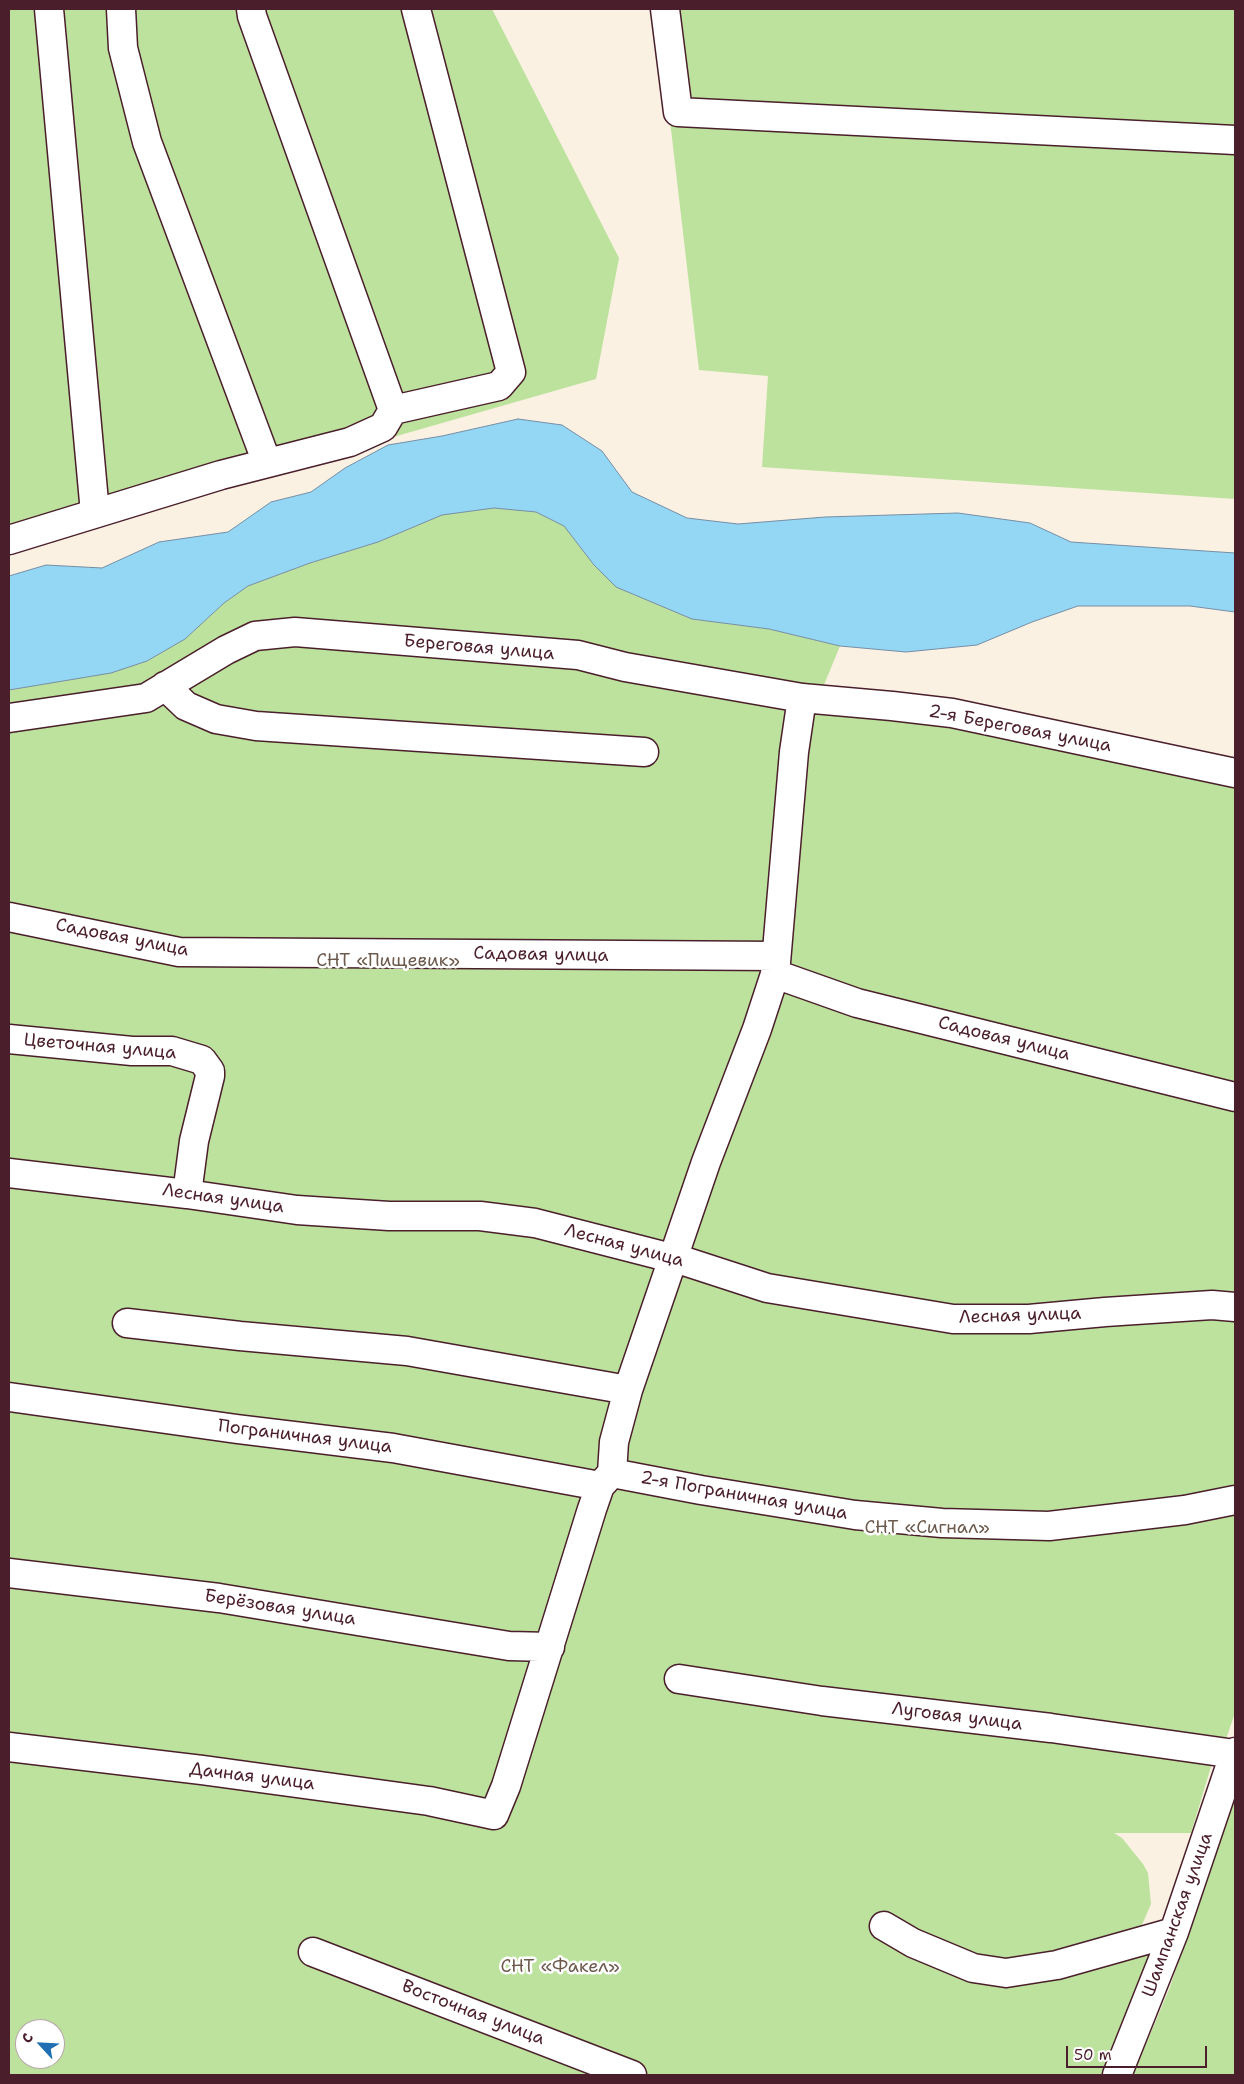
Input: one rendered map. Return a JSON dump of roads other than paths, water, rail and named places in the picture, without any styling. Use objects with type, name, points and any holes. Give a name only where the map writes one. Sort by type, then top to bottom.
[{"type":"street","points":[[49,9],[95,513]]},
{"type":"street","points":[[121,9],[123,48],[147,142],[267,463]]},
{"type":"street","points":[[252,9],[252,16],[393,410]]},
{"type":"street","points":[[9,540],[220,475],[350,442],[383,427],[393,410],[499,386],[511,372],[416,9]]},
{"type":"street","points":[[665,9],[678,112],[1235,140]]},
{"type":"street","name":"Береговая улица","points":[[9,718],[146,698],[226,650],[255,636],[295,632],[578,656],[624,667],[802,698]]},
{"type":"street","points":[[165,686],[186,706],[216,719],[256,726],[644,752]]},
{"type":"street","points":[[550,1647],[606,1480],[628,1390],[706,1162],[757,1029],[775,965],[794,752],[802,698]]},
{"type":"street","name":"2-я Береговая улица","points":[[802,698],[892,706],[952,714],[1235,773]]},
{"type":"street","name":"Садовая улица","points":[[9,917],[179,952],[775,965],[857,1003],[1235,1097]]},
{"type":"street","name":"Цветочная улица","points":[[9,1039],[132,1051],[172,1052],[202,1060],[210,1071],[210,1076],[194,1141],[187,1194]]},
{"type":"street","name":"Лесная улица","points":[[9,1173],[187,1194],[297,1210],[389,1216],[480,1216],[535,1223],[673,1260],[767,1288],[953,1319],[1029,1319],[1202,1306],[1235,1307]]},
{"type":"street","points":[[127,1322],[240,1336],[408,1351],[628,1390]]},
{"type":"street","name":"Пограничная улица","points":[[9,1396],[237,1429],[393,1448],[606,1480]]},
{"type":"street","name":"2-я Пограничная улица","points":[[606,1480],[700,1490],[855,1515],[942,1523],[1049,1526],[1184,1510],[1235,1500]]},
{"type":"street","name":"Берёзовая улица","points":[[9,1573],[219,1598],[509,1646],[550,1647]]},
{"type":"street","name":"Дачная улица","points":[[9,1747],[428,1801],[494,1815],[506,1786],[550,1647]]},
{"type":"street","name":"Луговая улица","points":[[679,1679],[822,1701],[1051,1728],[1235,1753]]},
{"type":"street","name":"Шампанская улица","points":[[1117,2075],[1174,1932],[1235,1753]]},
{"type":"street","points":[[884,1926],[913,1942],[973,1968],[1006,1973],[1056,1965],[1174,1932]]},
{"type":"street","name":"Восточная улица","points":[[313,1952],[632,2075]]},
{"type":"water","points":[[518,419],[562,425],[602,451],[632,492],[687,518],[738,524],[825,517],[958,513],[1030,523],[1071,542],[1235,553],[1235,612],[1190,606],[1078,606],[1032,622],[977,645],[906,652],[840,646],[769,629],[692,619],[616,587],[594,565],[564,526],[536,512],[494,508],[442,515],[378,542],[310,563],[248,586],[224,603],[185,639],[147,661],[111,673],[9,690],[9,576],[46,565],[102,568],[159,542],[228,532],[271,502],[311,492],[345,468],[388,445],[442,436]]},
{"type":"park label","name":"СНТ «Пищевик»","points":[[388,961]]},
{"type":"park label","name":"СНТ «Сигнал»","points":[[927,1528]]},
{"type":"park label","name":"СНТ «Факел»","points":[[560,1967]]}]
